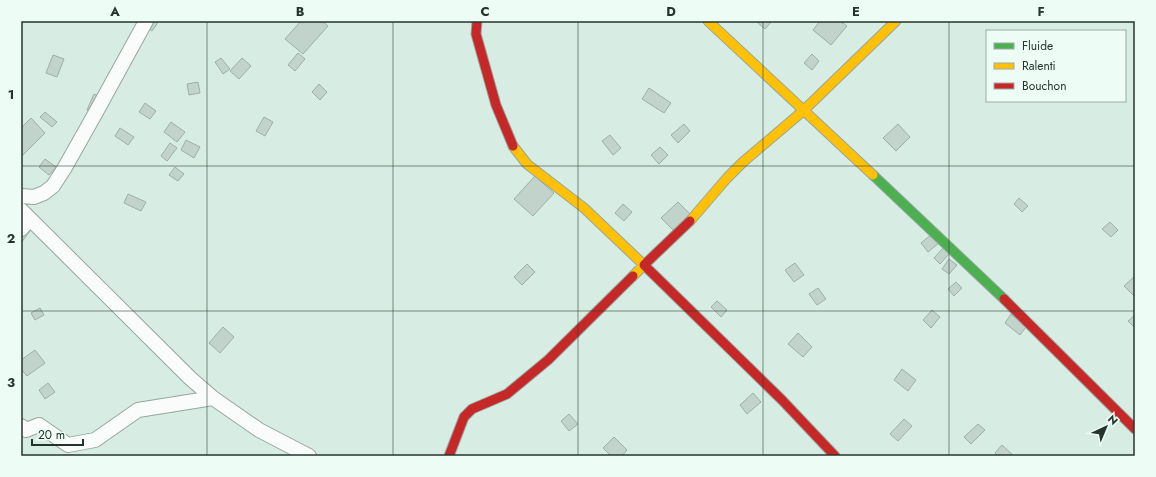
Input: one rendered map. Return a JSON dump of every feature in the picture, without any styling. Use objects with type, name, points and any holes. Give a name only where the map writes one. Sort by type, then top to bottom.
[{"type":"street","points":[[21,196],[34,197],[44,193],[53,186],[95,114],[146,21]]},
{"type":"street","points":[[477,21],[476,34],[496,106],[513,146],[527,164],[584,208],[782,400],[835,456]]},
{"type":"street","points":[[708,21],[1000,295],[1135,429]]},
{"type":"street","points":[[449,456],[464,417],[472,409],[507,394],[548,360],[693,218],[742,162],[804,111],[858,60],[896,21]]},
{"type":"street","points":[[24,219],[213,398],[259,430],[309,456]]},
{"type":"street","points":[[21,426],[26,430],[39,425],[68,445],[95,440],[138,410],[213,398]]},
{"type":"building","points":[[146,21],[159,21],[152,31],[143,25]]},
{"type":"building","points":[[301,21],[322,21],[328,26],[303,54],[285,39]]},
{"type":"building","points":[[772,21],[765,29],[757,22]]},
{"type":"building","points":[[820,21],[840,21],[847,26],[831,45],[813,30]]},
{"type":"building","points":[[298,53],[305,59],[295,71],[288,65]]},
{"type":"building","points":[[812,54],[819,61],[812,70],[804,63]]},
{"type":"building","points":[[53,55],[64,59],[57,77],[46,73]]},
{"type":"building","points":[[221,58],[230,69],[223,74],[215,62]]},
{"type":"building","points":[[242,58],[251,66],[239,79],[230,71]]},
{"type":"building","points":[[198,82],[200,93],[189,95],[187,84]]},
{"type":"building","points":[[319,84],[327,92],[320,100],[312,92]]},
{"type":"building","points":[[649,88],[671,103],[664,113],[642,99]]},
{"type":"building","points":[[94,94],[106,99],[100,115],[87,110]]},
{"type":"building","points":[[145,103],[156,111],[150,119],[139,112]]},
{"type":"building","points":[[45,112],[57,122],[52,127],[40,117]]},
{"type":"building","points":[[264,117],[273,122],[265,136],[256,131]]},
{"type":"building","points":[[31,118],[45,133],[21,157],[21,128]]},
{"type":"building","points":[[171,122],[185,132],[177,142],[164,132]]},
{"type":"building","points":[[684,124],[690,131],[678,143],[671,135]]},
{"type":"building","points":[[898,124],[910,137],[896,151],[883,138]]},
{"type":"building","points":[[120,128],[134,137],[128,145],[115,136]]},
{"type":"building","points":[[610,135],[621,148],[613,155],[602,141]]},
{"type":"building","points":[[186,140],[200,147],[194,158],[181,150]]},
{"type":"building","points":[[170,143],[177,148],[167,161],[161,156]]},
{"type":"building","points":[[660,147],[668,155],[659,164],[651,155]]},
{"type":"building","points":[[45,159],[56,167],[49,175],[39,167]]},
{"type":"building","points":[[175,167],[184,174],[178,181],[169,175]]},
{"type":"building","points":[[535,176],[554,193],[533,216],[514,199]]},
{"type":"building","points":[[128,194],[146,202],[141,211],[124,203]]},
{"type":"building","points":[[1019,198],[1028,206],[1022,212],[1014,204]]},
{"type":"building","points":[[678,202],[695,219],[679,236],[661,218]]},
{"type":"building","points":[[623,204],[632,212],[624,221],[615,213]]},
{"type":"building","points":[[1110,222],[1118,230],[1111,237],[1102,229]]},
{"type":"building","points":[[21,224],[30,231],[21,243]]},
{"type":"building","points":[[932,234],[939,243],[928,252],[921,243]]},
{"type":"building","points":[[944,247],[950,253],[940,264],[934,258]]},
{"type":"building","points":[[949,259],[957,265],[949,274],[942,269]]},
{"type":"building","points":[[795,263],[804,275],[794,282],[785,270]]},
{"type":"building","points":[[527,264],[535,272],[522,285],[514,277]]},
{"type":"building","points":[[1135,276],[1135,297],[1124,286]]},
{"type":"building","points":[[956,282],[962,288],[954,296],[948,289]]},
{"type":"building","points":[[818,288],[826,299],[817,305],[809,294]]},
{"type":"building","points":[[717,301],[727,310],[721,317],[711,307]]},
{"type":"building","points":[[40,308],[44,315],[35,320],[31,313]]},
{"type":"building","points":[[932,310],[940,317],[931,328],[923,320]]},
{"type":"building","points":[[1011,314],[1026,327],[1020,335],[1005,323]]},
{"type":"building","points":[[1135,315],[1135,328],[1128,321]]},
{"type":"building","points":[[223,327],[234,337],[220,353],[209,343]]},
{"type":"building","points":[[798,333],[812,347],[803,357],[788,344]]},
{"type":"building","points":[[35,350],[45,363],[27,376],[21,369],[21,360]]},
{"type":"building","points":[[902,369],[916,380],[908,391],[894,380]]},
{"type":"building","points":[[48,383],[55,392],[45,399],[39,390]]},
{"type":"building","points":[[753,393],[761,402],[747,414],[740,405]]},
{"type":"building","points":[[569,414],[578,424],[569,431],[561,421]]},
{"type":"building","points":[[904,419],[912,426],[898,441],[890,434]]},
{"type":"building","points":[[978,424],[985,430],[971,444],[964,437]]},
{"type":"building","points":[[614,437],[627,450],[622,456],[611,456],[603,448]]},
{"type":"building","points":[[1002,445],[1014,456],[998,456],[995,453]]},
{"type":"traffic: fast","points":[[873,175],[1004,299]]},
{"type":"traffic: slow","points":[[708,21],[873,175]]},
{"type":"traffic: slow","points":[[690,221],[727,178],[743,162],[803,111],[896,21]]},
{"type":"traffic: slow","points":[[513,146],[527,164],[584,208],[644,265],[633,276]]},
{"type":"traffic: jam","points":[[477,21],[476,34],[496,105],[513,146]]},
{"type":"traffic: jam","points":[[690,221],[644,265],[782,400],[835,456]]},
{"type":"traffic: jam","points":[[449,456],[464,417],[472,409],[507,394],[548,360],[633,276]]},
{"type":"traffic: jam","points":[[1004,299],[1135,429]]}]
